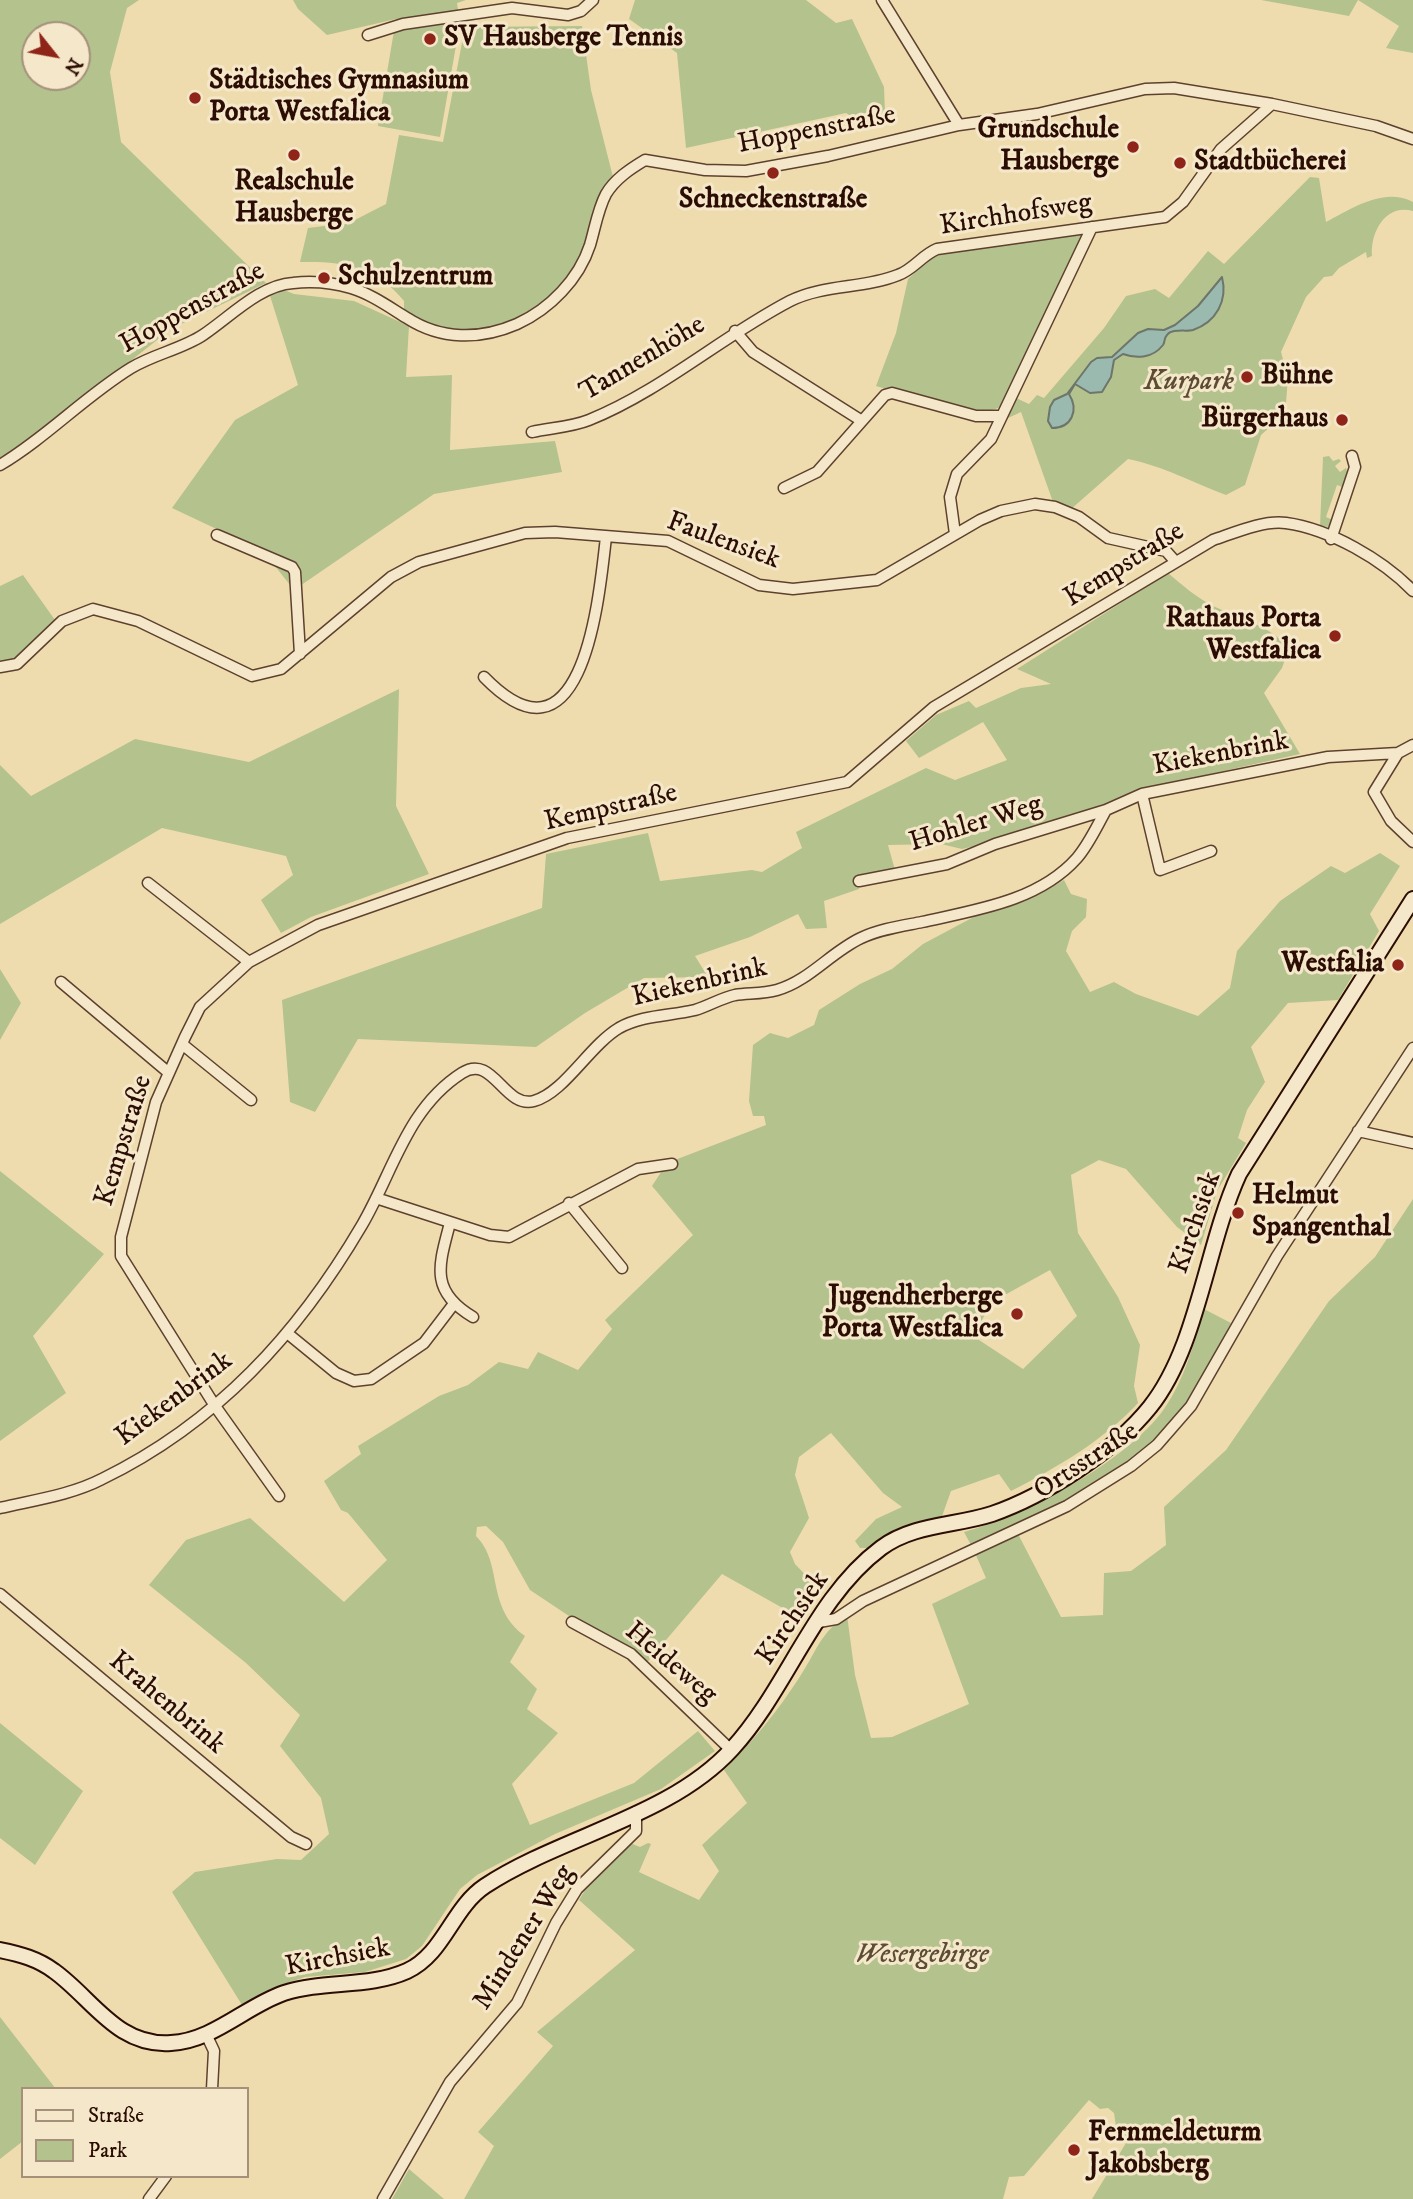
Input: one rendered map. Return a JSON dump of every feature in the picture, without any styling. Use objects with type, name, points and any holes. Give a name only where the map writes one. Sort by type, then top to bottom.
[{"type":"main road","name":"Kirchsiek","points":[[0,1950],[25,1956],[55,1972],[103,2017],[128,2034],[143,2040],[171,2043],[206,2034],[285,1992],[365,1981],[408,1971],[434,1950],[460,1910],[477,1892],[511,1871],[636,1812],[697,1779],[731,1750],[756,1720],[849,1580],[881,1548],[915,1531],[993,1513],[1035,1493],[1106,1448],[1150,1407],[1181,1350],[1220,1221],[1239,1174],[1413,899]]},
{"type":"street","points":[[368,35],[403,24],[512,8],[568,15],[581,11],[593,0]]},
{"type":"street","points":[[882,0],[958,125]]},
{"type":"street","name":"Hoppenstraße","points":[[0,465],[39,439],[74,407],[133,366],[200,337],[274,287],[318,283],[350,288],[373,297],[428,330],[453,336],[485,335],[518,323],[546,308],[579,268],[589,248],[606,194],[624,173],[645,160],[705,170],[746,171],[828,156],[958,125],[1037,114],[1155,89],[1174,88],[1272,104],[1376,126],[1413,139]]},
{"type":"street","name":"Kirchhofsweg","points":[[735,331],[806,294],[898,276],[922,256],[937,249],[1165,218],[1175,211],[1221,149],[1272,104]]},
{"type":"street","points":[[955,534],[950,497],[957,474],[991,439],[1092,227]]},
{"type":"street","points":[[735,331],[753,352],[862,421]]},
{"type":"street","name":"Tannenhöhe","points":[[532,432],[587,422],[620,406],[735,331]]},
{"type":"street","points":[[784,488],[817,472],[885,395],[892,393],[976,416],[1000,416]]},
{"type":"street","points":[[1332,538],[1355,467],[1352,456]]},
{"type":"street","name":"Faulensiek","points":[[0,667],[17,664],[62,621],[93,609],[138,621],[253,676],[281,669],[391,577],[418,562],[525,533],[668,541],[759,585],[793,589],[877,580],[955,534],[1002,511],[1035,504],[1055,506],[1079,517],[1108,538],[1166,551],[1174,560]]},
{"type":"street","name":"Kempstraße","points":[[279,1496],[215,1406],[121,1256],[121,1237],[156,1102],[200,1007],[249,962],[318,925],[567,838],[847,782],[934,707],[1015,661],[1174,560],[1213,540],[1252,528],[1284,523],[1332,538],[1399,577],[1413,592]]},
{"type":"street","points":[[217,535],[292,567],[295,572],[300,654]]},
{"type":"street","points":[[484,677],[500,694],[523,705],[549,705],[565,693],[588,652],[597,616],[606,537]]},
{"type":"street","name":"Kiekenbrink","points":[[0,1508],[77,1490],[102,1479],[148,1453],[215,1406],[245,1381],[315,1298],[376,1198],[415,1118],[427,1101],[464,1071],[473,1069],[488,1073],[514,1098],[524,1102],[542,1098],[558,1087],[601,1041],[639,1020],[700,1008],[736,995],[773,992],[788,986],[863,936],[982,908],[1042,887],[1077,857],[1106,810],[1142,794],[1328,757],[1398,753],[1413,745]]},
{"type":"street","points":[[1398,753],[1374,792],[1377,802],[1391,821],[1413,842]]},
{"type":"street","points":[[1142,794],[1160,870],[1211,851]]},
{"type":"street","name":"Hohler Weg","points":[[859,881],[947,864],[995,844],[1106,810]]},
{"type":"street","points":[[148,883],[249,962]]},
{"type":"street","points":[[61,982],[169,1073]]},
{"type":"street","points":[[182,1044],[251,1100]]},
{"type":"street","name":"Ortsstraße","points":[[819,1622],[836,1619],[863,1601],[1067,1506],[1131,1466],[1157,1446],[1191,1405],[1277,1256],[1413,1048]]},
{"type":"street","points":[[1358,1131],[1413,1143]]},
{"type":"street","points":[[376,1198],[490,1235],[509,1237],[638,1169],[672,1164]]},
{"type":"street","points":[[569,1203],[622,1268]]},
{"type":"street","points":[[450,1223],[439,1266],[448,1298],[453,1305],[473,1317]]},
{"type":"street","points":[[286,1333],[336,1373],[354,1381],[371,1379],[424,1343],[453,1305]]},
{"type":"street","name":"Krahenbrink","points":[[0,1594],[290,1837],[306,1844]]},
{"type":"street","name":"Heideweg","points":[[572,1622],[631,1654],[731,1750]]},
{"type":"street","name":"Mindener Weg","points":[[383,2199],[450,2082],[517,2003],[556,1923],[577,1889],[599,1864],[636,1831],[636,1812]]},
{"type":"street","points":[[206,2034],[214,2051],[212,2087]]},
{"type":"street","points":[[149,2199],[165,2178]]},
{"type":"green space","points":[[0,0],[139,0],[127,8],[110,72],[121,142],[266,283],[171,329],[18,450],[0,461]]},
{"type":"green space","points":[[293,0],[466,0],[457,3],[460,23],[440,137],[378,126],[396,19],[327,35],[298,9]]},
{"type":"green space","points":[[635,0],[806,0],[836,23],[852,19],[884,87],[885,113],[863,124],[846,113],[686,148],[677,53],[629,19]]},
{"type":"green space","points":[[1261,0],[1358,0],[1349,16]]},
{"type":"green space","points":[[1358,0],[1413,0],[1413,53],[1386,48],[1399,26]]},
{"type":"green space","points":[[582,26],[591,90],[613,177],[572,275],[550,300],[520,320],[503,327],[468,334],[452,333],[433,327],[404,311],[404,301],[393,289],[370,273],[344,265],[300,262],[308,228],[349,223],[386,204],[399,135],[443,142],[465,27]]},
{"type":"green space","name":"Kurpark","points":[[1310,177],[1319,178],[1326,222],[1380,198],[1402,198],[1413,202],[1413,211],[1395,211],[1388,215],[1377,229],[1372,256],[1367,258],[1366,252],[1339,268],[1332,276],[1324,277],[1306,297],[1281,352],[1288,377],[1286,403],[1281,417],[1261,435],[1245,485],[1226,495],[1166,470],[1128,459],[1070,510],[1053,502],[1021,412],[1006,419],[1016,398],[1029,404],[1037,395],[1044,398],[1104,328],[1126,296],[1155,289],[1169,298],[1208,251],[1224,264]]},
{"type":"green space","points":[[1084,232],[1003,405],[992,410],[960,409],[922,401],[876,386],[896,333],[908,279],[929,260],[945,252]]},
{"type":"green space","points":[[266,283],[294,294],[354,301],[409,326],[406,377],[452,375],[450,450],[555,441],[562,472],[434,494],[294,590],[263,551],[172,508],[235,420],[298,385]]},
{"type":"green space","points":[[1329,456],[1333,461],[1339,459],[1341,461],[1335,466],[1340,472],[1346,468],[1348,474],[1345,488],[1337,485],[1326,517],[1333,520],[1330,527],[1320,526],[1323,457]]},
{"type":"green space","points":[[1168,573],[1189,591],[1223,611],[1272,633],[1289,648],[1282,668],[1264,693],[1300,754],[1147,788],[1083,812],[962,849],[941,844],[888,845],[895,870],[857,877],[859,889],[824,901],[827,928],[806,929],[798,914],[750,937],[695,956],[708,977],[644,978],[585,1013],[536,1047],[358,1039],[315,1112],[290,1102],[282,1000],[542,908],[546,854],[648,833],[660,881],[752,870],[762,872],[802,848],[796,832],[926,768],[955,780],[1007,760],[983,722],[919,758],[906,741],[936,715],[969,701],[976,708],[1021,688],[1051,684],[1017,669]]},
{"type":"green space","points":[[23,575],[55,620],[19,659],[0,663],[0,586]]},
{"type":"green space","points":[[399,689],[396,806],[429,874],[311,917],[281,933],[261,900],[293,875],[286,856],[162,828],[0,924],[0,765],[31,796],[135,739],[249,762]]},
{"type":"green space","points":[[1380,853],[1400,866],[1370,914],[1379,931],[1338,1000],[1288,1003],[1251,1047],[1265,1082],[1247,1110],[1238,1138],[1246,1143],[1217,1191],[1201,1245],[1177,1227],[1126,1169],[1099,1160],[1071,1175],[1078,1233],[1118,1297],[1140,1345],[1134,1386],[1138,1403],[1110,1430],[1062,1463],[1028,1482],[1011,1491],[999,1474],[951,1491],[941,1519],[915,1524],[868,1548],[860,1548],[855,1541],[876,1519],[902,1507],[883,1493],[831,1433],[799,1457],[795,1475],[809,1518],[790,1552],[795,1564],[821,1591],[804,1620],[722,1574],[644,1666],[530,1590],[503,1542],[486,1526],[477,1527],[476,1536],[490,1559],[504,1612],[525,1636],[510,1662],[537,1689],[527,1709],[558,1733],[512,1784],[530,1825],[634,1783],[698,1731],[715,1751],[661,1789],[555,1834],[477,1875],[460,1889],[422,1946],[406,1959],[365,1972],[305,1977],[270,1989],[242,2005],[172,1892],[195,1872],[277,1859],[301,1860],[329,1834],[321,1798],[280,1746],[300,1715],[246,1663],[149,1585],[186,1540],[250,1518],[344,1602],[387,1560],[348,1513],[341,1510],[324,1481],[361,1454],[358,1446],[439,1396],[468,1385],[499,1362],[528,1369],[538,1352],[578,1370],[612,1329],[605,1320],[693,1235],[652,1186],[667,1163],[766,1125],[764,1116],[753,1116],[749,1101],[753,1045],[770,1033],[788,1038],[814,1025],[819,1010],[860,984],[892,969],[923,944],[983,912],[1038,895],[1064,880],[1071,894],[1087,899],[1086,917],[1072,931],[1066,951],[1090,992],[1114,982],[1136,994],[1198,1016],[1230,988],[1237,951],[1280,901],[1331,866],[1345,873]],"holes":[[[1050,1270],[1077,1316],[1023,1369],[973,1336],[992,1302]]]},
{"type":"green space","points":[[0,969],[21,1003],[0,1040]]},
{"type":"green space","points":[[0,1171],[104,1254],[33,1336],[66,1393],[0,1441]]},
{"type":"green space","name":"Wesergebirge","points":[[1413,1199],[1413,2199],[1092,2199],[1126,2143],[1122,2129],[1116,2127],[1114,2113],[1108,2108],[1100,2109],[1089,2100],[1024,2176],[1009,2177],[1003,2199],[464,2199],[494,2146],[478,2132],[553,2046],[537,2032],[635,1950],[579,1900],[590,1882],[630,1843],[640,1847],[648,1843],[651,1844],[639,1872],[699,1900],[719,1871],[702,1845],[747,1803],[724,1770],[782,1703],[830,1629],[847,1615],[855,1675],[871,1738],[892,1737],[969,1704],[932,1604],[986,1578],[975,1553],[1018,1534],[1061,1617],[1103,1615],[1104,1573],[1131,1571],[1166,1545],[1164,1507],[1226,1450],[1329,1301],[1375,1257]]},
{"type":"green space","points":[[1204,1309],[1231,1323],[1193,1395],[1164,1433],[1144,1452],[1099,1485],[1049,1512],[972,1547],[964,1532],[1045,1500],[1100,1467],[1147,1429],[1178,1386]]},
{"type":"green space","points":[[0,1723],[83,1791],[35,1865],[0,1838]]},
{"type":"green space","points":[[0,2017],[54,2087],[21,2087],[21,2143],[0,2159]]},
{"type":"green space","points":[[409,2169],[444,2199],[392,2199]]},
{"type":"water","points":[[1222,277],[1222,302],[1208,322],[1193,330],[1169,333],[1163,345],[1150,355],[1134,357],[1123,354],[1114,360],[1111,377],[1102,392],[1090,393],[1075,384],[1069,394],[1073,406],[1072,417],[1064,425],[1052,428],[1048,421],[1054,400],[1067,394],[1091,362],[1097,358],[1112,357],[1138,333],[1148,329],[1164,330],[1175,325],[1198,306]]},
{"type":"place","name":"SV Hausberge Tennis","points":[[430,39]]},
{"type":"place","name":"Städtisches Gymnasium Porta Westfalica","points":[[195,98]]},
{"type":"place","name":"Grundschule Hausberge","points":[[1133,147]]},
{"type":"place","name":"Realschule Hausberge","points":[[294,155]]},
{"type":"place","name":"Stadtbücherei","points":[[1180,163]]},
{"type":"place","name":"Schneckenstraße","points":[[773,173]]},
{"type":"place","name":"Schulzentrum","points":[[324,278]]},
{"type":"place","name":"Bühne","points":[[1247,377]]},
{"type":"place","name":"Bürgerhaus","points":[[1342,420]]},
{"type":"place","name":"Rathaus Porta Westfalica","points":[[1335,636]]},
{"type":"place","name":"Westfalia","points":[[1398,965]]},
{"type":"place","name":"Helmut Spangenthal","points":[[1238,1213]]},
{"type":"place","name":"Jugendherberge Porta Westfalica","points":[[1017,1314]]},
{"type":"place","name":"Fernmeldeturm Jakobsberg","points":[[1074,2150]]}]
